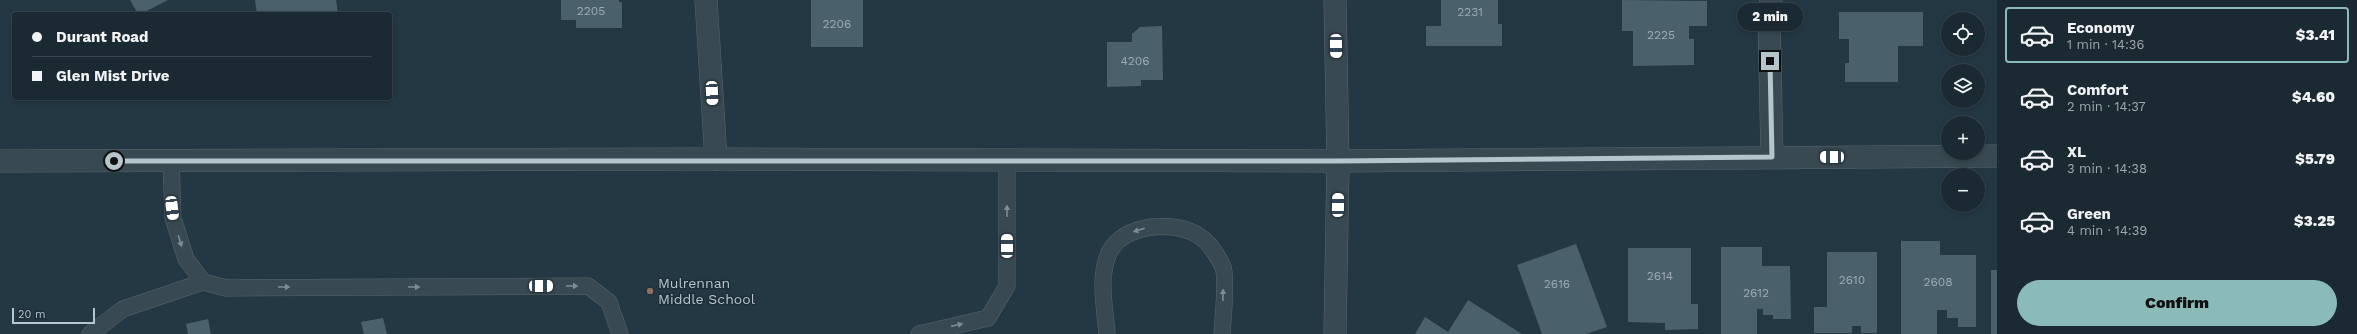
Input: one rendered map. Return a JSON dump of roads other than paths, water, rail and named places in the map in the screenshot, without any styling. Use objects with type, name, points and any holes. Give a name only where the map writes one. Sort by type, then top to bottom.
[{"type":"street","points":[[706,0],[716,159]]},
{"type":"street","points":[[1335,0],[1338,161],[1335,334]]},
{"type":"street","points":[[1771,0],[1769,14],[1772,157]]},
{"type":"street","points":[[0,161],[716,159],[1338,161],[1997,156]]},
{"type":"lane","points":[[919,334],[988,318],[1007,286],[1007,160]]},
{"type":"lane","points":[[171,161],[173,218],[186,259],[203,282]]},
{"type":"lane","points":[[1107,334],[1103,273],[1110,252],[1127,234],[1152,226],[1181,227],[1200,236],[1212,248],[1223,268],[1222,334]]},
{"type":"lane","points":[[90,334],[123,309],[203,282],[226,288],[588,286],[610,302],[620,334]]},
{"type":"place","name":"Mulrennan Middle School","points":[[650,291]]}]
